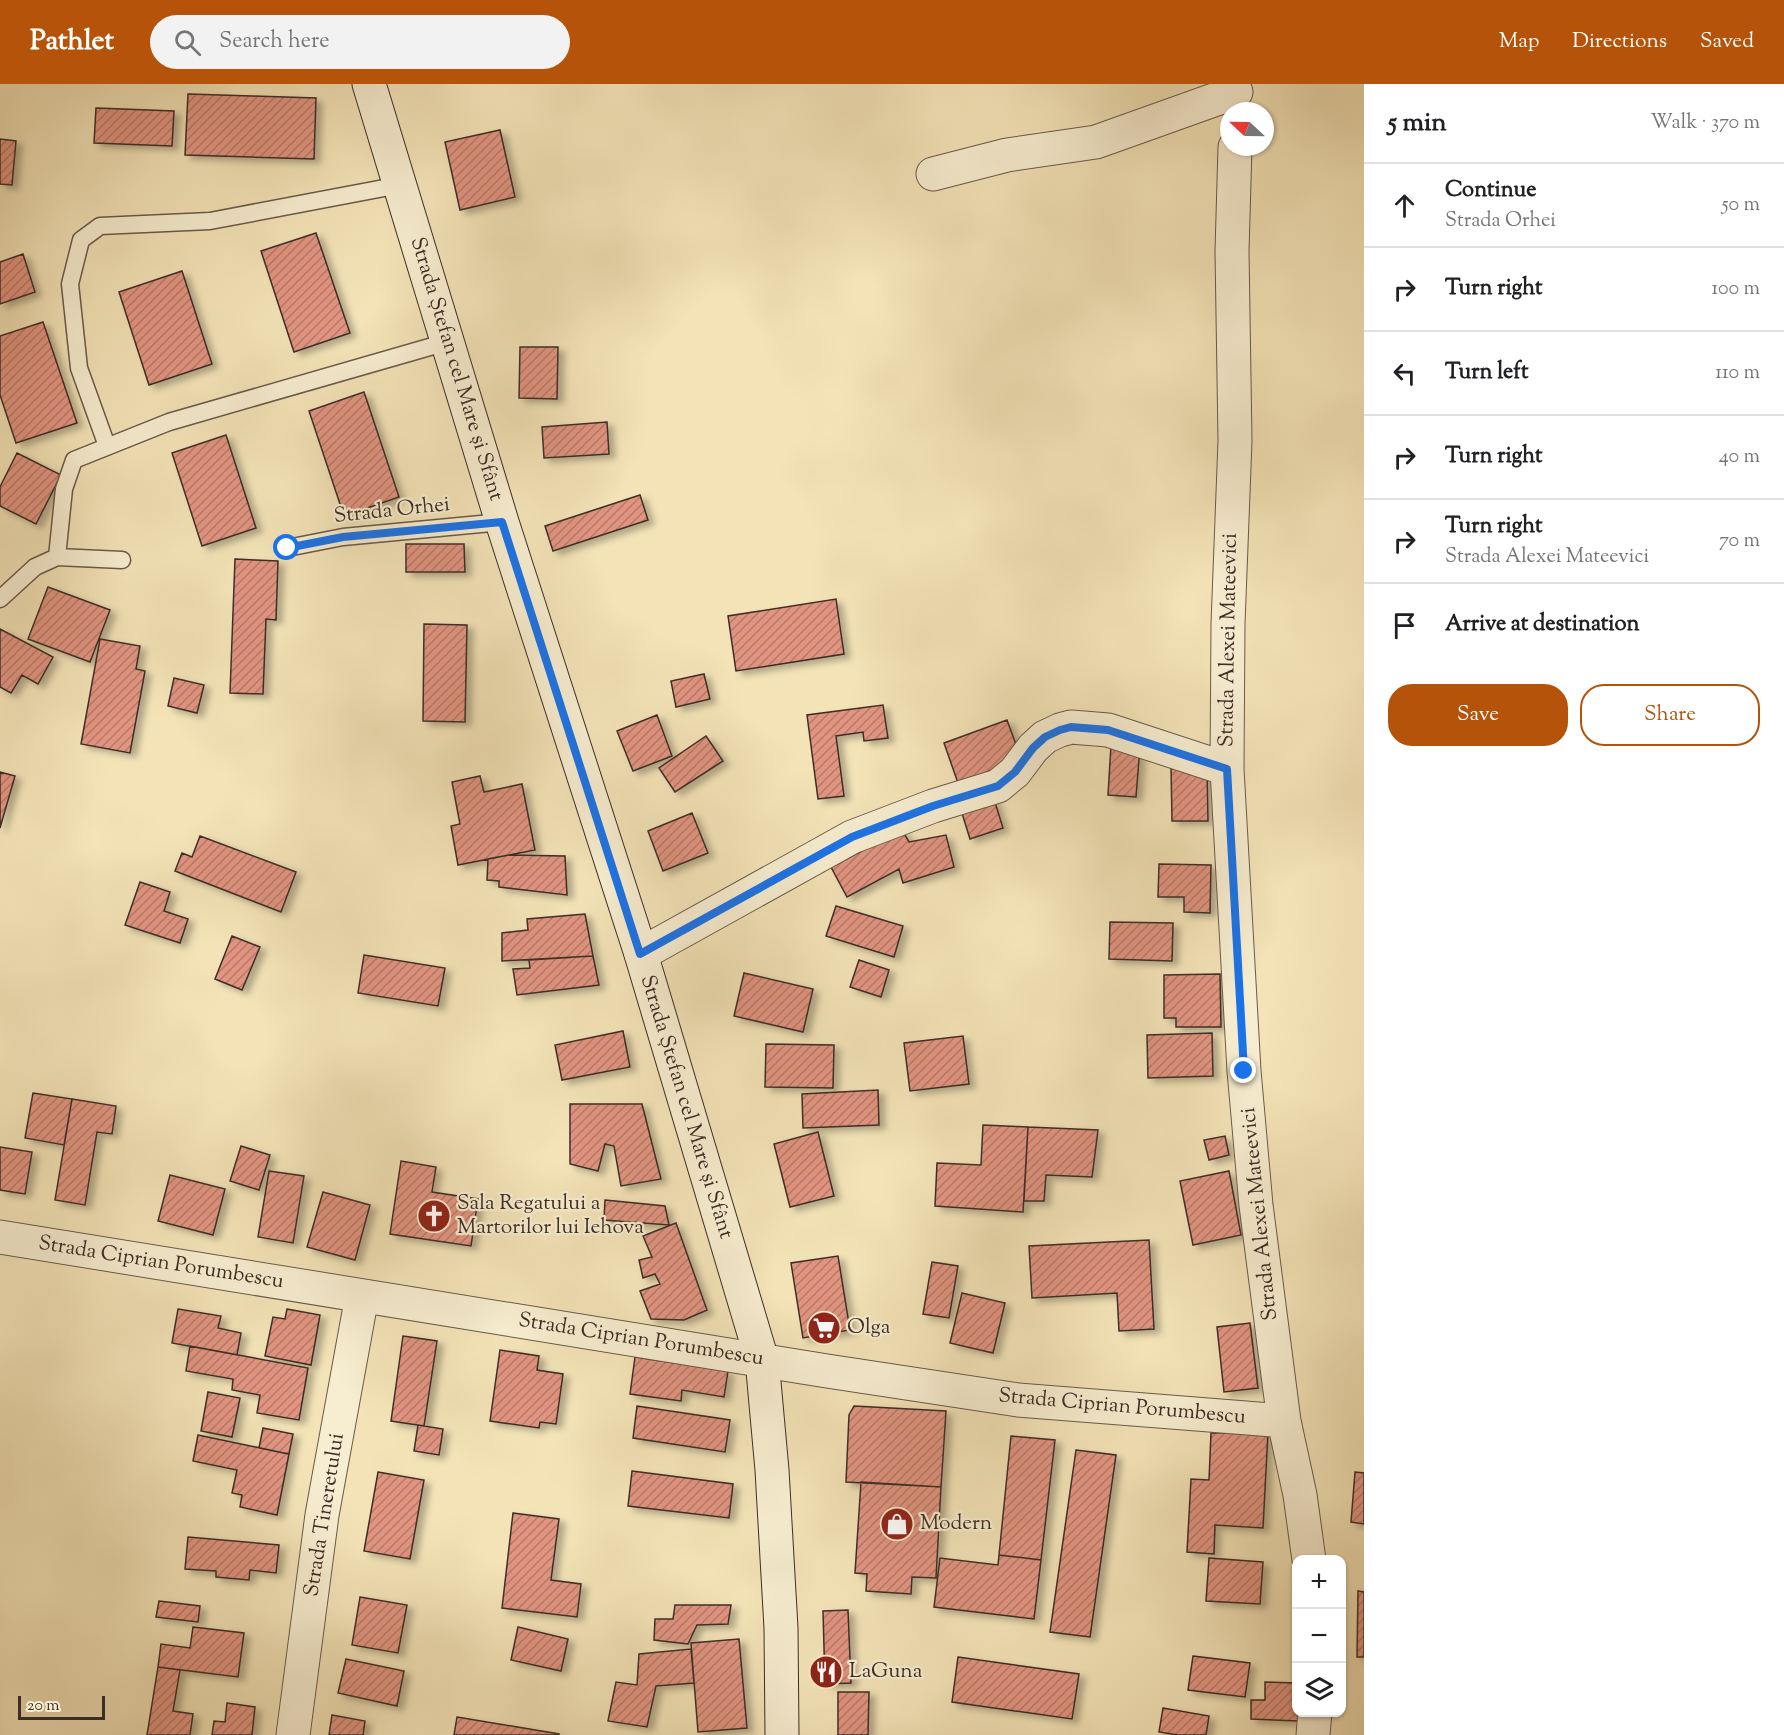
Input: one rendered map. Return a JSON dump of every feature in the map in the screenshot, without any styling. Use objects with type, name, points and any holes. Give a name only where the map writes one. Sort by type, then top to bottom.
[{"type":"street","name":"Strada Ștefan cel Mare și Sfânt","points":[[369,84],[502,522],[640,954],[762,1360],[772,1470],[781,1616],[782,1735]]},
{"type":"street","points":[[933,174],[1007,155],[1096,142],[1236,96]]},
{"type":"street","name":"Strada Alexei Mateevici","points":[[1235,156],[1232,251],[1235,441],[1228,624],[1227,769],[1246,1094],[1256,1205],[1284,1421],[1300,1495],[1309,1555]]},
{"type":"street","points":[[640,954],[852,837],[933,806],[998,786],[1015,772],[1033,748],[1045,737],[1060,730],[1071,727],[1108,730],[1227,769]]},
{"type":"street","name":"Strada Ciprian Porumbescu","points":[[0,1237],[1018,1400],[1284,1421]]},
{"type":"street","name":"Strada Tineretului","points":[[293,1735],[322,1515],[362,1296]]},
{"type":"street","points":[[1313,1735],[1315,1717]]},
{"type":"lane","points":[[107,446],[79,368],[70,284],[81,240],[100,226],[210,221],[400,185]]},
{"type":"lane","points":[[57,557],[64,489],[74,460],[169,422],[447,342]]},
{"type":"lane","name":"Strada Orhei","points":[[287,548],[343,537],[502,522]]},
{"type":"lane","points":[[0,599],[35,567],[57,557],[122,560]]},
{"type":"building","points":[[188,94],[316,98],[314,159],[185,155]]},
{"type":"building","points":[[96,108],[174,111],[172,146],[94,143]]},
{"type":"building","points":[[500,130],[515,197],[460,210],[445,142]]},
{"type":"building","points":[[0,139],[16,141],[12,185],[0,184]]},
{"type":"building","points":[[316,233],[350,333],[294,352],[261,251]]},
{"type":"building","points":[[23,254],[35,292],[0,304],[0,262]]},
{"type":"building","points":[[182,271],[212,364],[149,385],[119,292]]},
{"type":"building","points":[[43,322],[77,423],[16,443],[0,395],[0,336]]},
{"type":"building","points":[[520,347],[558,347],[557,399],[519,398]]},
{"type":"building","points":[[364,392],[399,497],[344,516],[309,411]]},
{"type":"building","points":[[607,422],[609,454],[544,458],[542,427]]},
{"type":"building","points":[[226,435],[256,528],[202,546],[172,453]]},
{"type":"building","points":[[17,453],[61,475],[36,524],[0,506],[0,487]]},
{"type":"building","points":[[640,495],[648,520],[553,551],[545,526]]},
{"type":"building","points":[[406,544],[464,544],[465,572],[406,572]]},
{"type":"building","points":[[235,559],[278,561],[276,620],[266,619],[263,694],[230,693]]},
{"type":"building","points":[[48,587],[110,610],[90,662],[28,639]]},
{"type":"building","points":[[836,599],[844,654],[736,671],[728,616]]},
{"type":"building","points":[[424,624],[467,625],[465,722],[423,721]]},
{"type":"building","points":[[0,629],[53,657],[38,684],[22,675],[11,693],[0,687]]},
{"type":"building","points":[[100,639],[140,646],[136,669],[145,671],[130,753],[81,744]]},
{"type":"building","points":[[704,674],[710,699],[676,707],[671,681]]},
{"type":"building","points":[[174,678],[204,685],[197,713],[168,706]]},
{"type":"building","points":[[883,705],[888,738],[864,741],[863,732],[836,736],[844,796],[818,799],[807,715]]},
{"type":"building","points":[[657,715],[672,756],[633,771],[617,731]]},
{"type":"building","points":[[1007,720],[1018,750],[1001,767],[958,783],[944,743]]},
{"type":"building","points":[[706,736],[723,761],[675,792],[659,768]]},
{"type":"building","points":[[1111,745],[1140,747],[1136,797],[1108,795]]},
{"type":"building","points":[[1171,767],[1207,767],[1208,821],[1172,821]]},
{"type":"building","points":[[0,772],[15,776],[0,828]]},
{"type":"building","points":[[480,776],[484,792],[522,784],[535,850],[458,865],[451,826],[460,824],[452,782]]},
{"type":"building","points":[[994,799],[1003,828],[970,839],[961,810]]},
{"type":"building","points":[[692,813],[708,853],[663,871],[648,831]]},
{"type":"building","points":[[902,830],[909,842],[946,835],[954,867],[903,883],[899,869],[847,897],[831,867]]},
{"type":"building","points":[[200,836],[296,872],[281,912],[175,871],[182,853],[192,857]]},
{"type":"building","points":[[509,855],[565,856],[567,895],[499,887],[499,881],[487,880],[488,859]]},
{"type":"building","points":[[1159,864],[1211,865],[1210,913],[1184,912],[1184,897],[1158,897]]},
{"type":"building","points":[[140,882],[170,892],[164,911],[188,919],[180,943],[125,925]]},
{"type":"building","points":[[836,906],[903,926],[894,957],[826,936]]},
{"type":"building","points":[[585,914],[593,956],[502,961],[502,933],[528,930],[527,919]]},
{"type":"building","points":[[1110,922],[1173,923],[1172,961],[1109,959]]},
{"type":"building","points":[[232,936],[260,947],[242,990],[215,979]]},
{"type":"building","points":[[364,955],[445,968],[438,1006],[358,993]]},
{"type":"building","points":[[593,956],[599,985],[517,995],[513,969],[530,968],[529,960]]},
{"type":"building","points":[[859,960],[889,970],[881,997],[850,987]]},
{"type":"building","points":[[744,973],[813,989],[803,1032],[734,1016]]},
{"type":"building","points":[[1220,974],[1221,1027],[1176,1027],[1176,1018],[1164,1018],[1164,975]]},
{"type":"building","points":[[623,1031],[630,1067],[562,1080],[555,1045]]},
{"type":"building","points":[[1212,1033],[1213,1076],[1148,1078],[1147,1035]]},
{"type":"building","points":[[963,1036],[969,1084],[910,1091],[904,1043]]},
{"type":"building","points":[[766,1044],[834,1045],[833,1088],[765,1087]]},
{"type":"building","points":[[878,1090],[879,1125],[803,1128],[802,1094]]},
{"type":"building","points":[[33,1093],[72,1099],[64,1145],[25,1138]]},
{"type":"building","points":[[72,1099],[116,1106],[112,1134],[97,1132],[85,1205],[55,1200]]},
{"type":"building","points":[[570,1104],[642,1104],[661,1179],[621,1186],[614,1146],[605,1144],[598,1171],[570,1164]]},
{"type":"building","points":[[983,1125],[1028,1127],[1023,1212],[935,1206],[937,1163],[981,1165]]},
{"type":"building","points":[[1028,1127],[1098,1130],[1092,1177],[1046,1175],[1044,1201],[1024,1201]]},
{"type":"building","points":[[818,1132],[834,1196],[790,1207],[774,1144]]},
{"type":"building","points":[[1225,1136],[1229,1155],[1209,1160],[1204,1140]]},
{"type":"building","points":[[241,1146],[270,1155],[259,1190],[230,1181]]},
{"type":"building","points":[[0,1147],[32,1152],[25,1194],[0,1190]]},
{"type":"building","name":"Sala Regatului a Martorilor lui Iehova","points":[[401,1161],[436,1167],[432,1192],[478,1199],[471,1246],[390,1234]]},
{"type":"building","points":[[269,1171],[304,1176],[293,1243],[258,1237]]},
{"type":"building","points":[[1229,1171],[1241,1235],[1193,1245],[1180,1181]]},
{"type":"building","points":[[170,1175],[225,1189],[213,1235],[158,1221]]},
{"type":"building","points":[[323,1192],[370,1205],[355,1260],[307,1247]]},
{"type":"building","points":[[605,1200],[665,1206],[669,1225],[604,1220]]},
{"type":"building","points":[[676,1223],[707,1310],[684,1320],[651,1319],[640,1291],[660,1284],[655,1274],[643,1278],[639,1260],[652,1257],[643,1236]]},
{"type":"building","points":[[1149,1240],[1154,1329],[1119,1331],[1117,1293],[1032,1298],[1029,1246]]},
{"type":"building","points":[[838,1256],[850,1330],[803,1338],[791,1263]]},
{"type":"building","points":[[932,1262],[958,1266],[949,1318],[923,1314]]},
{"type":"building","points":[[962,1293],[1005,1303],[993,1353],[950,1343]]},
{"type":"building","points":[[178,1309],[221,1316],[218,1328],[241,1333],[237,1355],[172,1343]]},
{"type":"building","points":[[287,1309],[320,1315],[311,1365],[265,1356],[273,1317],[285,1319]]},
{"type":"building","points":[[1250,1323],[1258,1388],[1224,1392],[1217,1327]]},
{"type":"building","points":[[403,1336],[437,1341],[424,1426],[391,1421]]},
{"type":"building","points":[[190,1346],[308,1368],[299,1420],[257,1413],[260,1395],[232,1390],[233,1379],[186,1371]]},
{"type":"building","points":[[500,1350],[539,1356],[537,1370],[563,1374],[556,1424],[540,1422],[539,1428],[490,1421]]},
{"type":"building","points":[[635,1357],[728,1371],[724,1397],[682,1390],[681,1401],[630,1394]]},
{"type":"building","points":[[208,1392],[240,1398],[232,1437],[201,1431]]},
{"type":"building","points":[[637,1406],[730,1420],[725,1452],[633,1438]]},
{"type":"building","points":[[854,1406],[946,1411],[941,1487],[846,1482],[849,1415]]},
{"type":"building","points":[[418,1425],[443,1429],[439,1455],[414,1451]]},
{"type":"building","points":[[263,1428],[293,1434],[289,1454],[259,1448]]},
{"type":"building","points":[[1268,1432],[1263,1528],[1215,1525],[1214,1554],[1187,1552],[1191,1479],[1209,1480],[1211,1433]]},
{"type":"building","points":[[198,1435],[289,1454],[277,1515],[240,1507],[242,1495],[232,1493],[237,1470],[193,1461]]},
{"type":"building","points":[[1011,1436],[1055,1440],[1041,1560],[999,1555]]},
{"type":"building","points":[[1076,1450],[1116,1455],[1090,1637],[1050,1632]]},
{"type":"building","points":[[632,1471],[733,1484],[729,1518],[628,1506]]},
{"type":"building","points":[[378,1472],[424,1480],[410,1559],[364,1551]]},
{"type":"building","points":[[1355,1472],[1364,1473],[1364,1524],[1351,1522]]},
{"type":"building","points":[[861,1482],[941,1487],[936,1578],[912,1577],[911,1594],[866,1591],[867,1574],[855,1573]]},
{"type":"building","points":[[513,1513],[559,1519],[551,1580],[581,1584],[577,1617],[502,1608]]},
{"type":"building","points":[[188,1537],[279,1545],[276,1573],[250,1570],[249,1580],[216,1577],[216,1571],[185,1569]]},
{"type":"building","points":[[999,1555],[1041,1560],[1034,1619],[934,1607],[940,1558],[998,1565]]},
{"type":"building","points":[[1209,1558],[1263,1562],[1260,1604],[1206,1601]]},
{"type":"building","points":[[1358,1591],[1364,1592],[1364,1657],[1357,1657]]},
{"type":"building","points":[[360,1597],[407,1605],[398,1653],[352,1645]]},
{"type":"building","points":[[159,1601],[200,1606],[198,1622],[156,1617]]},
{"type":"building","points":[[675,1605],[731,1605],[728,1624],[697,1625],[688,1644],[654,1640],[655,1619],[673,1619]]},
{"type":"building","points":[[848,1610],[851,1683],[825,1684],[823,1611]]},
{"type":"building","points":[[193,1627],[244,1633],[238,1677],[158,1667],[161,1644],[190,1648]]},
{"type":"building","points":[[518,1627],[568,1639],[561,1671],[511,1660]]},
{"type":"building","points":[[739,1639],[747,1728],[698,1732],[691,1643]]},
{"type":"building","points":[[691,1649],[694,1683],[656,1686],[647,1727],[608,1721],[616,1682],[637,1685],[639,1654]]},
{"type":"building","points":[[1193,1656],[1250,1663],[1245,1697],[1188,1690]]},
{"type":"building","points":[[958,1657],[1079,1674],[1072,1719],[952,1702]]},
{"type":"building","points":[[346,1659],[404,1671],[397,1706],[338,1693]]},
{"type":"building","points":[[158,1667],[180,1670],[173,1711],[193,1714],[190,1735],[147,1735]]},
{"type":"building","points":[[1265,1682],[1292,1683],[1292,1717],[1298,1717],[1298,1721],[1251,1719],[1251,1700],[1265,1700]]},
{"type":"building","points":[[838,1692],[869,1692],[868,1735],[838,1735]]},
{"type":"building","points":[[227,1703],[255,1707],[252,1735],[212,1735],[214,1721],[225,1722]]},
{"type":"building","points":[[1163,1708],[1209,1716],[1206,1735],[1159,1732]]},
{"type":"building","points":[[332,1715],[365,1721],[363,1735],[329,1735]]},
{"type":"building","points":[[457,1717],[559,1734],[559,1735],[454,1735]]},
{"type":"place","name":"Sala Regatului a Martorilor lui Iehova","points":[[434,1216]]},
{"type":"place","name":"Olga","points":[[824,1328]]},
{"type":"place","name":"Modern","points":[[897,1524]]},
{"type":"place","name":"LaGuna","points":[[826,1672]]},
{"type":"route","points":[[287,548],[343,537],[502,522],[640,954],[852,837],[933,806],[998,786],[1015,772],[1033,748],[1045,737],[1060,730],[1071,727],[1108,730],[1227,769],[1244,1071]]}]
